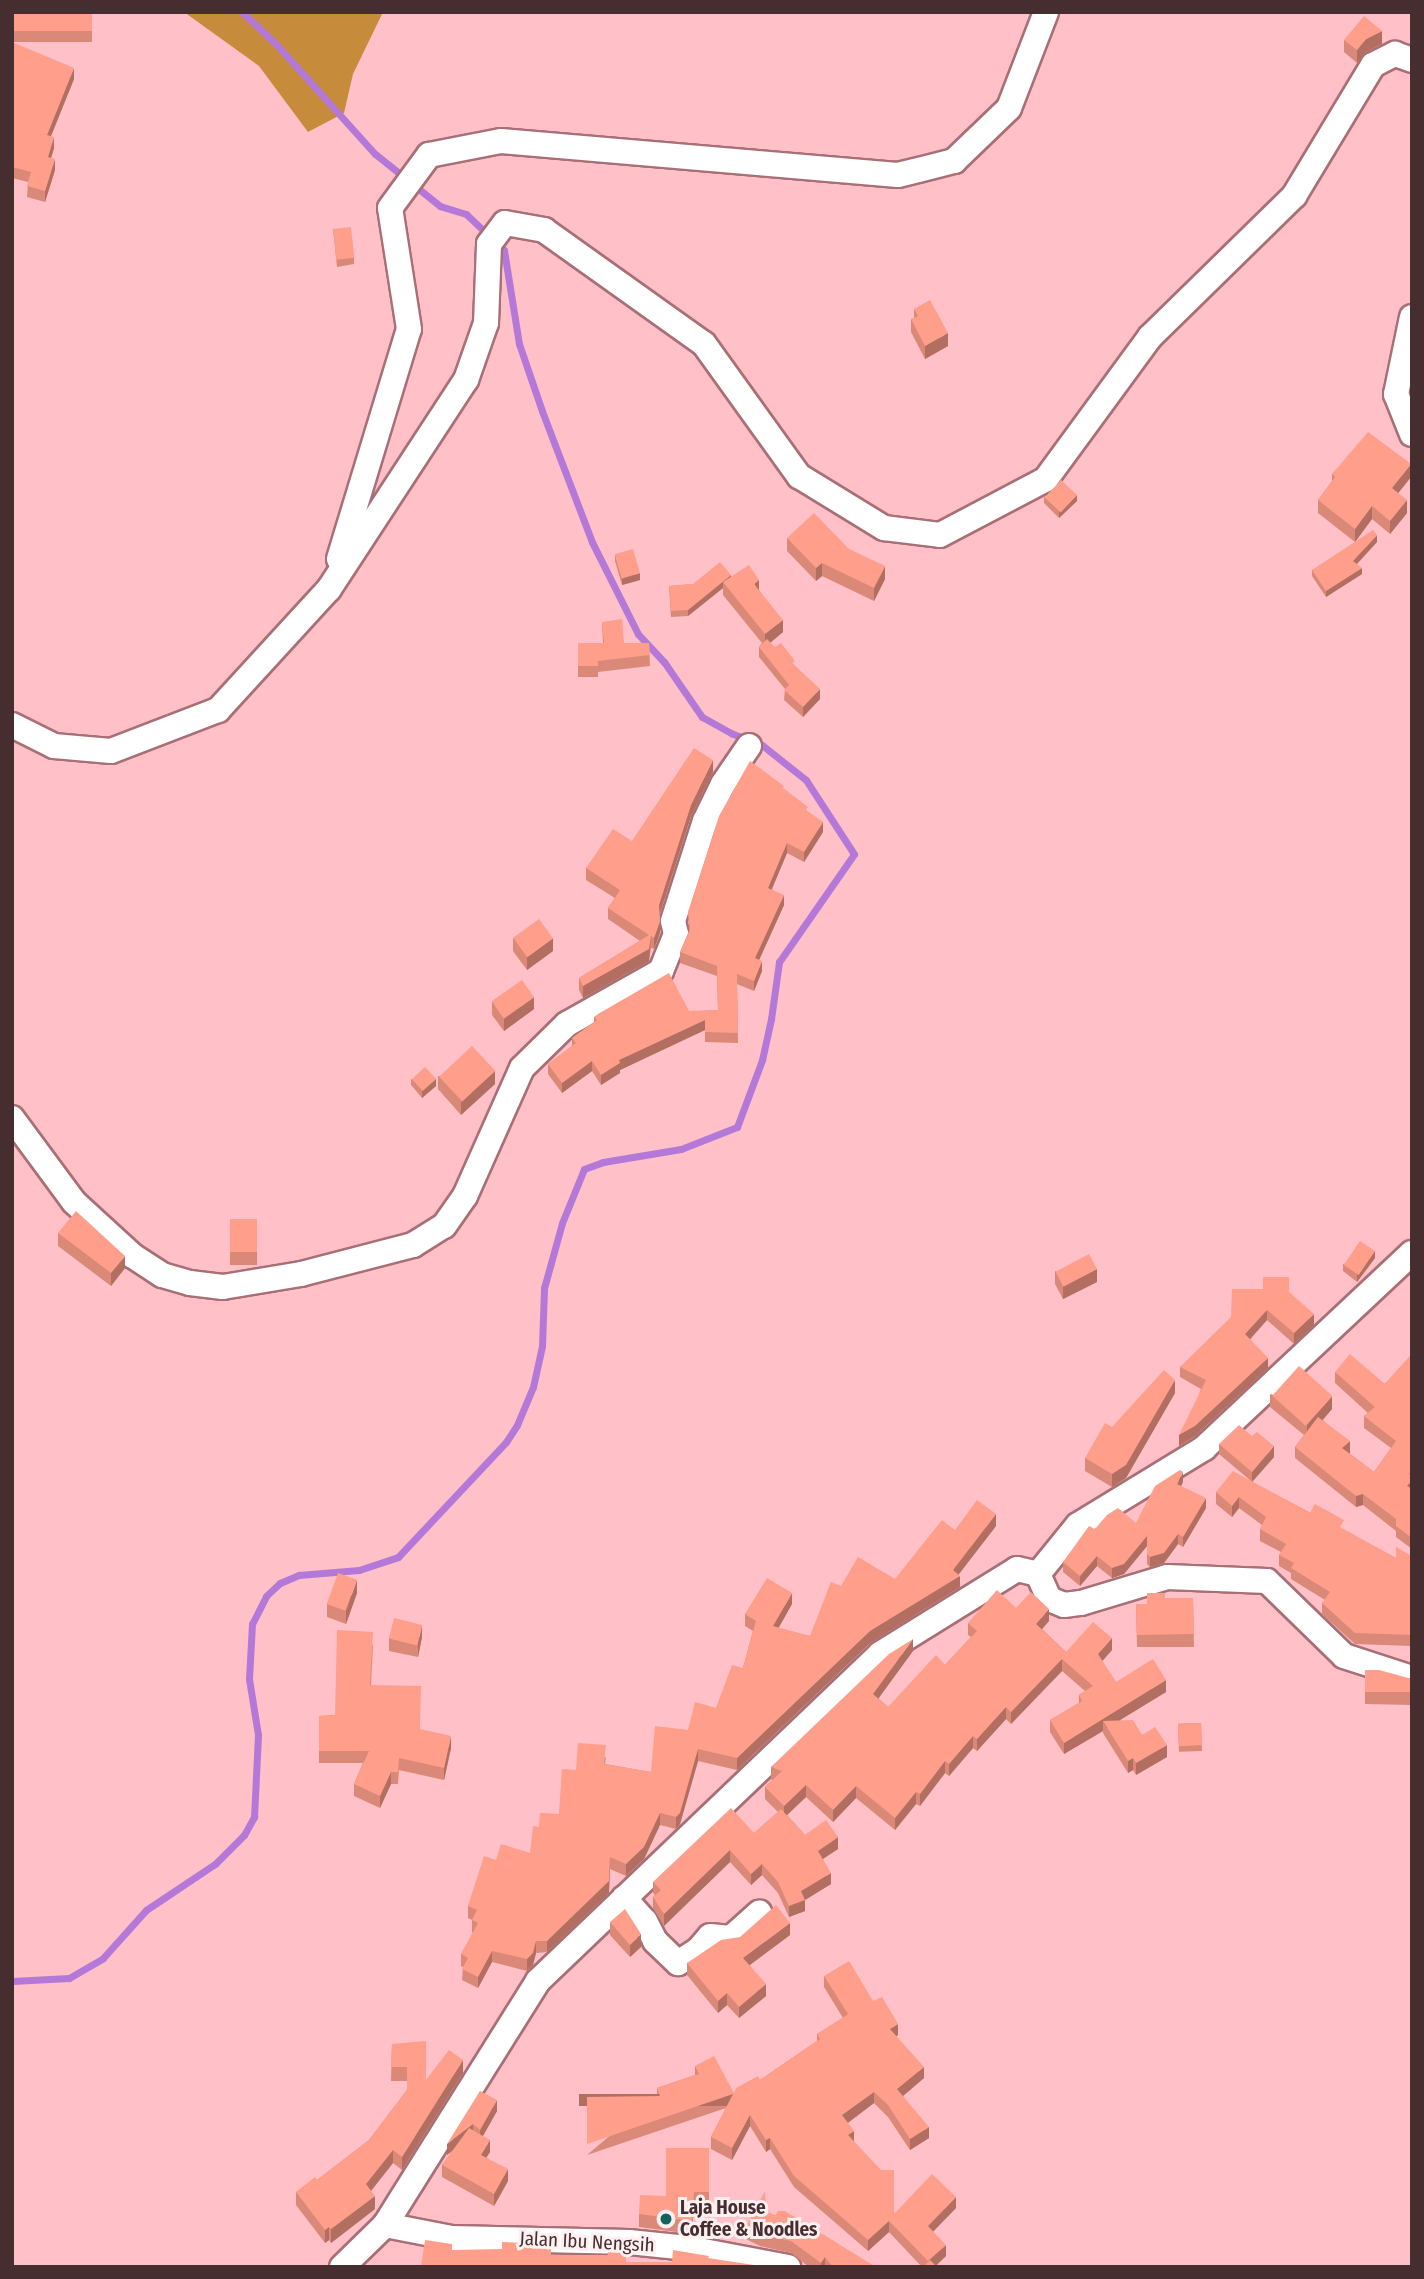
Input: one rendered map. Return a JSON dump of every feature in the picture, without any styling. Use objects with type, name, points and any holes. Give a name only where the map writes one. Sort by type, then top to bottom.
[{"type":"street","points":[[329,589],[409,329],[390,208],[429,155],[501,141],[898,175],[954,161],[1009,108],[1046,12]]},
{"type":"street","points":[[12,725],[54,746],[111,751],[218,710],[329,589],[466,380],[486,323],[489,244],[505,223],[544,230],[704,344],[799,477],[884,528],[940,535],[1046,480],[1150,337],[1294,196],[1374,65],[1395,54],[1412,61]]},
{"type":"street","points":[[1412,317],[1396,394],[1412,434]]},
{"type":"street","points":[[12,1118],[74,1202],[133,1256],[162,1275],[190,1283],[223,1287],[301,1274],[414,1245],[444,1226],[465,1196],[522,1068],[567,1024],[661,971],[676,934],[673,921],[705,821],[723,784],[749,746]]},
{"type":"street","points":[[1038,1574],[1078,1525],[1204,1448],[1412,1253]]},
{"type":"street","points":[[342,2267],[385,2225],[538,1981],[880,1654],[1017,1569],[1038,1574]]},
{"type":"street","points":[[1038,1574],[1049,1598],[1064,1605],[1081,1603],[1167,1577],[1267,1581],[1344,1656],[1412,1678]]},
{"type":"street","points":[[624,1898],[645,1921],[655,1941],[678,1963],[712,1936],[731,1938],[759,1913]]},
{"type":"street","name":"Jalan Ibu Nengsih","points":[[385,2225],[452,2238],[629,2242],[699,2250],[788,2267]]},
{"type":"shaded area","points":[[184,12],[383,12],[353,74],[344,113],[308,132],[259,66]]},
{"type":"building","points":[[12,12],[92,12],[92,31],[12,31]]},
{"type":"building","points":[[1364,16],[1382,31],[1366,39],[1357,50],[1344,40]]},
{"type":"building","points":[[12,42],[74,68],[47,135],[54,137],[48,157],[55,159],[45,191],[27,186],[31,172],[12,167]]},
{"type":"building","points":[[351,227],[354,258],[336,260],[333,229]]},
{"type":"building","points":[[930,300],[948,333],[925,346],[911,319],[918,316],[914,309]]},
{"type":"building","points":[[1368,432],[1411,464],[1392,488],[1407,500],[1390,521],[1372,506],[1355,529],[1318,500],[1335,477],[1332,474]]},
{"type":"building","points":[[1061,480],[1077,495],[1061,513],[1045,498]]},
{"type":"building","points":[[814,513],[849,549],[885,566],[874,588],[822,563],[816,568],[787,538]]},
{"type":"building","points":[[1373,530],[1377,535],[1353,561],[1362,568],[1326,591],[1312,570]]},
{"type":"building","points":[[633,549],[640,573],[622,578],[615,554]]},
{"type":"building","points":[[720,562],[731,575],[688,610],[671,611],[669,586],[693,584]]},
{"type":"building","points":[[749,565],[759,580],[754,584],[783,620],[765,634],[723,582]]},
{"type":"building","points":[[622,619],[624,643],[649,643],[650,655],[598,661],[598,666],[578,666],[578,643],[604,643],[602,622]]},
{"type":"building","points":[[767,639],[775,647],[781,643],[795,661],[792,663],[820,689],[803,707],[784,690],[789,685],[759,647]]},
{"type":"building","points":[[694,748],[713,760],[691,805],[659,905],[660,921],[654,938],[651,936],[649,949],[583,986],[579,978],[649,935],[608,908],[620,890],[586,868],[613,829],[632,841]]},
{"type":"building","points":[[750,761],[784,786],[783,788],[808,807],[806,810],[823,822],[804,852],[787,843],[768,888],[784,895],[755,958],[762,961],[754,981],[737,974],[738,1033],[705,1032],[705,1020],[619,1060],[620,1063],[601,1075],[592,1061],[562,1083],[548,1064],[576,1043],[572,1038],[597,1020],[594,1017],[598,1014],[669,973],[689,1011],[718,1010],[717,966],[680,952],[690,929],[688,912],[719,816]]},
{"type":"building","points":[[539,919],[553,938],[527,957],[513,938]]},
{"type":"building","points":[[522,980],[534,997],[504,1018],[492,1001]]},
{"type":"building","points":[[472,1046],[495,1071],[462,1102],[439,1077]]},
{"type":"building","points":[[425,1067],[436,1079],[423,1091],[412,1079]]},
{"type":"building","points":[[76,1211],[125,1256],[111,1273],[58,1233]]},
{"type":"building","points":[[230,1219],[257,1219],[257,1252],[230,1252]]},
{"type":"building","points":[[1360,1241],[1375,1251],[1359,1275],[1344,1265]]},
{"type":"building","points":[[1089,1254],[1097,1269],[1063,1287],[1055,1272]]},
{"type":"building","points":[[1263,1277],[1289,1277],[1289,1292],[1314,1314],[1294,1333],[1267,1310],[1245,1334],[1268,1358],[1195,1426],[1179,1435],[1206,1380],[1180,1367],[1231,1317],[1232,1289],[1263,1289]]},
{"type":"building","points":[[1350,1354],[1385,1384],[1412,1354],[1412,1470],[1409,1474],[1412,1475],[1412,1480],[1407,1486],[1412,1489],[1412,1538],[1396,1526],[1396,1519],[1363,1494],[1356,1496],[1295,1447],[1318,1417],[1350,1441],[1342,1448],[1374,1472],[1396,1441],[1364,1416],[1375,1407],[1335,1372]]},
{"type":"building","points":[[1299,1366],[1332,1396],[1306,1426],[1272,1396]]},
{"type":"building","points":[[1164,1370],[1175,1380],[1126,1465],[1112,1474],[1085,1458],[1105,1423],[1112,1427]]},
{"type":"building","points":[[1239,1425],[1252,1436],[1257,1432],[1274,1446],[1252,1472],[1219,1444]]},
{"type":"building","points":[[1180,1470],[1183,1472],[1177,1484],[1206,1498],[1183,1537],[1178,1534],[1164,1553],[1150,1557],[1147,1554],[1147,1536],[1124,1564],[1112,1568],[1097,1556],[1080,1576],[1063,1562],[1089,1526],[1095,1529],[1107,1515],[1118,1508],[1136,1523],[1155,1486]]},
{"type":"building","points":[[1233,1471],[1310,1513],[1315,1504],[1344,1520],[1340,1527],[1396,1558],[1396,1547],[1410,1555],[1412,1552],[1412,1635],[1355,1633],[1322,1603],[1330,1592],[1291,1568],[1294,1563],[1279,1555],[1286,1544],[1260,1529],[1266,1517],[1239,1497],[1232,1506],[1216,1492]]},
{"type":"building","points":[[977,1500],[996,1514],[953,1570],[960,1576],[870,1631],[737,1758],[698,1749],[680,1813],[676,1817],[660,1813],[644,1847],[626,1864],[610,1857],[609,1881],[547,1941],[536,1941],[533,1953],[527,1959],[492,1951],[478,1977],[462,1969],[468,1958],[461,1954],[478,1923],[472,1920],[477,1910],[468,1906],[484,1856],[496,1860],[501,1844],[530,1853],[533,1826],[539,1827],[540,1813],[559,1814],[562,1769],[576,1770],[578,1743],[606,1745],[604,1764],[651,1772],[655,1726],[688,1730],[695,1702],[716,1708],[732,1665],[743,1668],[756,1621],[745,1614],[767,1578],[792,1593],[773,1626],[810,1636],[831,1582],[841,1586],[858,1557],[895,1579],[942,1520],[955,1530]]},
{"type":"building","points":[[338,1573],[357,1580],[346,1611],[327,1604]]},
{"type":"building","points":[[997,1590],[1016,1608],[1031,1592],[1049,1609],[1036,1624],[1066,1652],[1093,1622],[1112,1638],[1098,1654],[1116,1682],[1153,1659],[1166,1680],[1064,1743],[1050,1720],[1082,1701],[1079,1695],[1093,1686],[1062,1659],[1011,1712],[1006,1707],[977,1739],[973,1736],[949,1764],[945,1761],[920,1794],[916,1792],[895,1818],[856,1786],[833,1810],[806,1785],[784,1806],[765,1787],[782,1771],[771,1767],[889,1654],[913,1639],[873,1694],[888,1707],[936,1655],[945,1665],[977,1631],[968,1623]]},
{"type":"building","points":[[1147,1593],[1165,1593],[1165,1598],[1193,1598],[1194,1634],[1137,1635],[1136,1604],[1147,1604]]},
{"type":"building","points":[[394,1618],[422,1625],[417,1645],[389,1638]]},
{"type":"building","points":[[337,1630],[373,1632],[370,1685],[421,1686],[420,1729],[451,1736],[444,1768],[399,1758],[398,1772],[391,1772],[380,1796],[354,1784],[369,1751],[319,1751],[319,1716],[335,1715]]},
{"type":"building","points":[[1365,1670],[1379,1670],[1412,1679],[1412,1692],[1365,1692]]},
{"type":"building","points":[[1133,1720],[1142,1735],[1155,1727],[1167,1745],[1136,1763],[1133,1758],[1128,1761],[1103,1721]]},
{"type":"building","points":[[1201,1723],[1202,1745],[1179,1746],[1178,1724]]},
{"type":"building","points":[[731,1808],[754,1833],[781,1809],[805,1835],[826,1820],[838,1837],[818,1851],[831,1873],[801,1891],[805,1900],[789,1906],[778,1882],[762,1864],[751,1874],[730,1850],[664,1914],[653,1897],[661,1890],[653,1882]]},
{"type":"building","points":[[776,1905],[790,1923],[743,1958],[766,1984],[739,2007],[727,1993],[718,2001],[687,1963],[721,1940],[740,1937]]},
{"type":"building","points":[[625,1909],[641,1934],[630,1945],[610,1922]]},
{"type":"building","points":[[849,1961],[873,2001],[882,1997],[898,2024],[890,2029],[924,2067],[897,2089],[929,2127],[910,2139],[888,2105],[874,2092],[842,2115],[854,2131],[848,2135],[881,2170],[894,2170],[894,2214],[932,2174],[956,2197],[928,2226],[946,2245],[928,2261],[889,2221],[868,2240],[794,2176],[770,2138],[766,2140],[750,2115],[732,2148],[711,2137],[733,2094],[587,2144],[587,2097],[660,2096],[657,2088],[699,2074],[695,2066],[714,2056],[734,2093],[736,2088],[758,2076],[760,2080],[820,2039],[817,2034],[848,2014],[824,1976]]},
{"type":"building","points":[[426,2041],[426,2080],[449,2050],[463,2060],[402,2157],[393,2150],[366,2184],[375,2196],[331,2229],[329,2227],[325,2230],[296,2192],[315,2177],[317,2180],[369,2140],[407,2090],[407,2067],[391,2067],[392,2044]]},
{"type":"building","points":[[480,2091],[497,2100],[480,2130],[473,2124],[447,2144]]},
{"type":"building","points":[[469,2128],[490,2140],[481,2155],[508,2169],[494,2194],[442,2165]]},
{"type":"building","points":[[666,2148],[709,2148],[709,2192],[694,2192],[692,2221],[639,2214],[640,2195],[666,2196]]},
{"type":"building","points":[[765,2191],[766,2211],[775,2216],[778,2211],[785,2211],[876,2267],[833,2267],[825,2257],[821,2263],[791,2241],[760,2234],[746,2227]]},
{"type":"building","points":[[425,2240],[452,2244],[452,2250],[502,2249],[502,2242],[551,2244],[551,2255],[608,2255],[608,2245],[626,2245],[626,2262],[672,2262],[673,2250],[767,2267],[421,2267]]},
{"type":"building","points":[[930,2260],[937,2267],[923,2267]]},
{"type":"waterway","points":[[12,1981],[69,1978],[103,1958],[146,1910],[215,1864],[244,1835],[254,1817],[258,1735],[249,1679],[252,1624],[266,1596],[280,1583],[299,1575],[359,1570],[398,1557],[506,1442],[517,1425],[533,1387],[542,1346],[544,1288],[562,1223],[584,1169],[603,1162],[681,1149],[737,1127],[762,1060],[779,962],[854,854],[806,780],[762,745],[731,733],[702,717],[664,662],[638,634],[592,542],[542,411],[519,344],[504,250],[466,214],[440,206],[375,154],[277,45],[242,12]]},
{"type":"place","name":"Laja House Coffee & Noodles","points":[[666,2219]]}]
